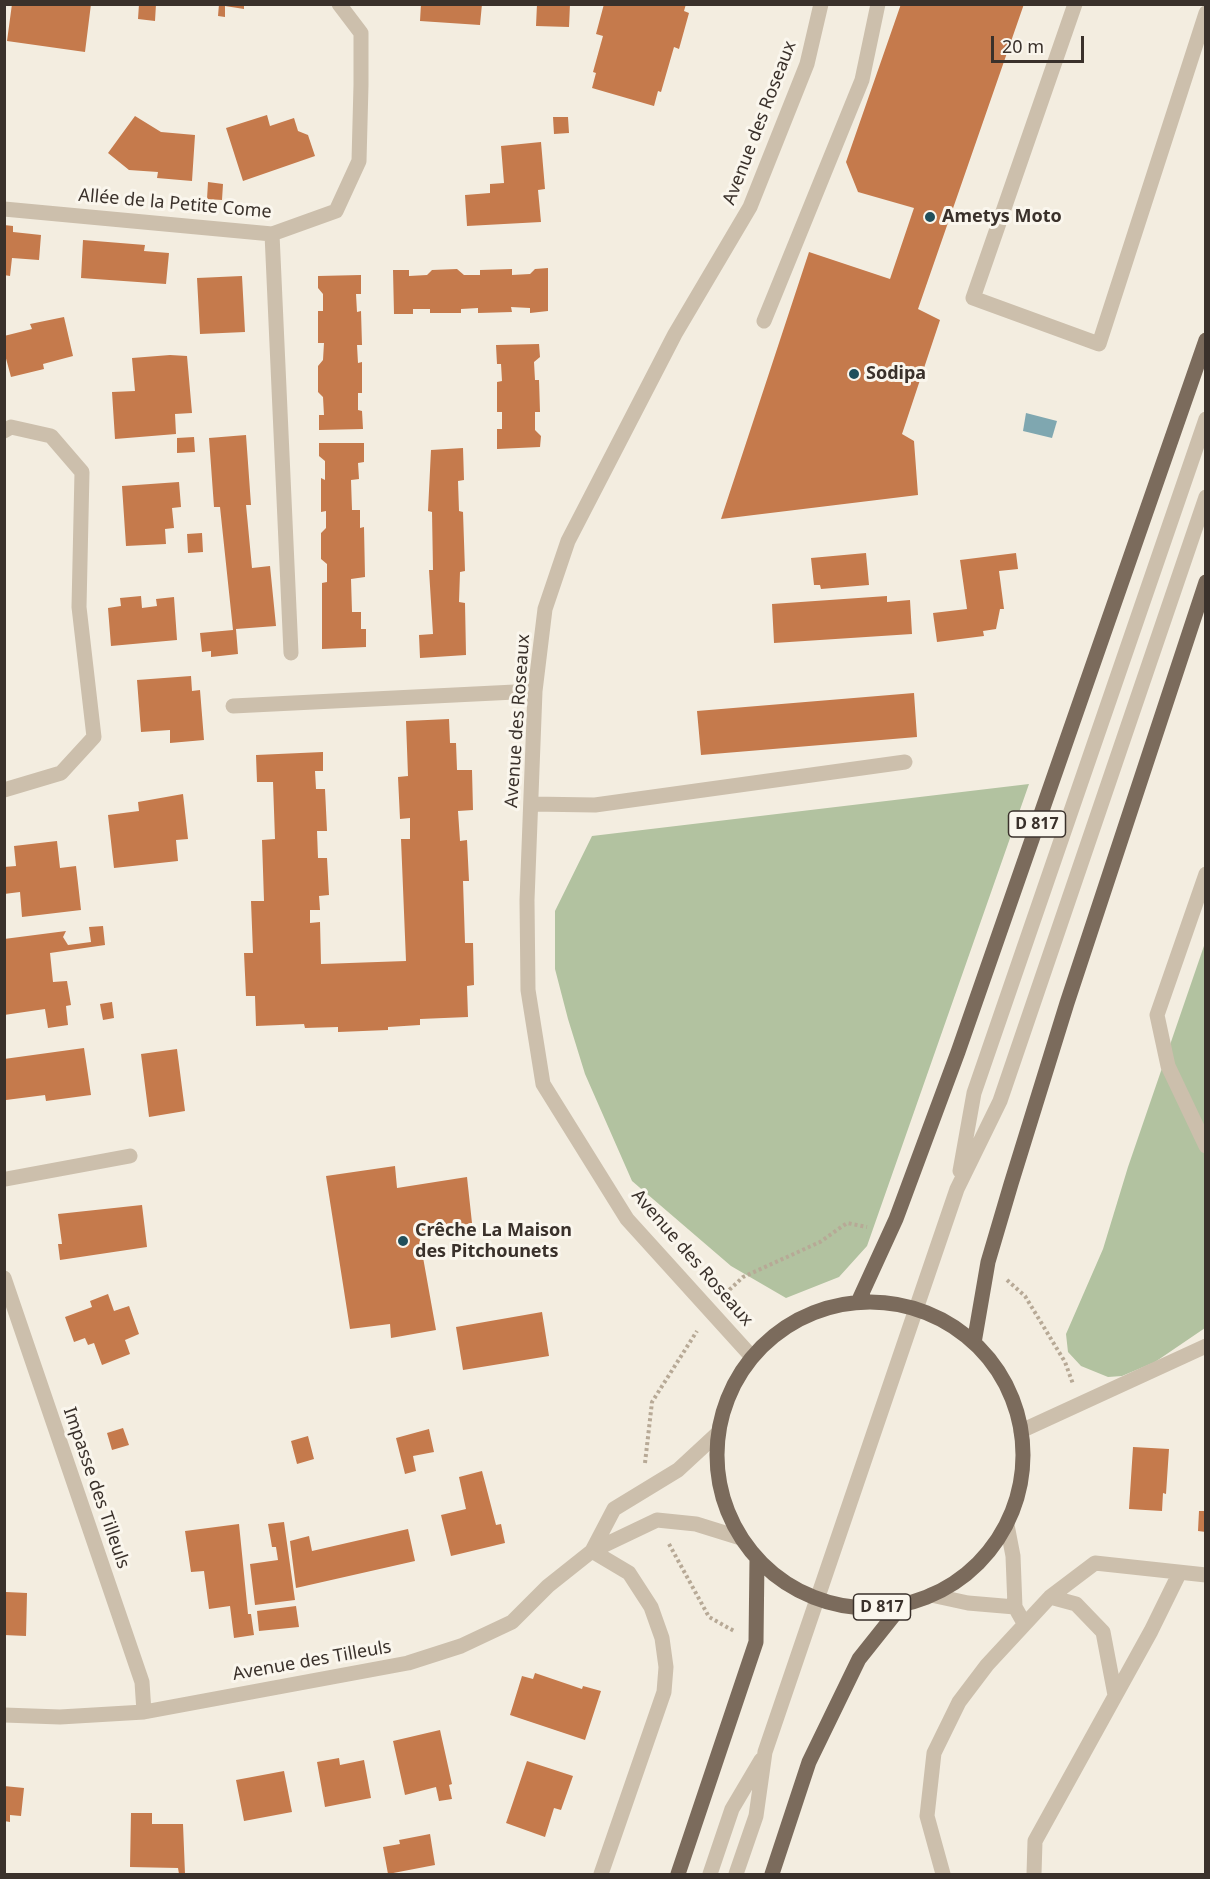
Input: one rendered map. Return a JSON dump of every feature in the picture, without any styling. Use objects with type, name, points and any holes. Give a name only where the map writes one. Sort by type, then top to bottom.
[{"type":"main road","name":"D 817","points":[[858,1302],[889,1233],[958,1052],[1206,340]]},
{"type":"main road","points":[[974,1343],[988,1262],[1067,1003],[1206,582]]},
{"type":"main road","name":"D 817","points":[[858,1302],[887,1303],[916,1309],[947,1323],[974,1343],[1005,1383],[1016,1407],[1021,1431],[1021,1479],[1006,1525],[993,1547],[975,1566],[931,1595],[902,1605],[864,1608],[817,1599],[789,1585],[757,1559],[741,1538],[728,1514],[720,1487],[717,1460],[718,1433],[725,1406],[736,1380],[752,1357],[774,1336],[799,1319],[828,1308],[858,1302]]},
{"type":"main road","points":[[678,1875],[756,1642],[757,1559]]},
{"type":"main road","name":"D 817","points":[[772,1875],[809,1762],[859,1659],[902,1605]]},
{"type":"main road","points":[[781,1875],[809,1762]]},
{"type":"street","name":"Allée de la Petite Come","points":[[4,209],[272,234],[336,211],[359,161],[361,33],[339,4]]},
{"type":"street","name":"Avenue des Roseaux","points":[[752,1357],[627,1219],[543,1084],[528,990],[527,900],[535,691],[545,609],[568,541],[675,334],[750,207],[807,64],[821,4]]},
{"type":"street","points":[[764,321],[862,81],[878,4]]},
{"type":"street","points":[[1075,4],[973,298],[1099,344],[1206,13]]},
{"type":"street","points":[[272,234],[291,653]]},
{"type":"street","points":[[957,1189],[974,1093],[1206,419]]},
{"type":"street","points":[[4,431],[11,427],[51,436],[82,472],[79,607],[94,737],[61,772],[4,790]]},
{"type":"street","points":[[736,1875],[756,1816],[765,1752],[817,1599],[957,1189],[1000,1101],[1206,498]]},
{"type":"street","points":[[233,706],[535,691]]},
{"type":"street","points":[[531,804],[595,805],[905,762]]},
{"type":"street","points":[[1206,874],[1157,1015],[1168,1066],[1206,1146]]},
{"type":"street","points":[[5,1181],[129,1156]]},
{"type":"street","name":"Impasse des Tilleuls","points":[[4,1278],[142,1682],[144,1712]]},
{"type":"street","points":[[1021,1431],[1206,1346]]},
{"type":"street","name":"Avenue des Tilleuls","points":[[592,1551],[614,1509],[648,1485],[678,1470],[718,1433]]},
{"type":"street","points":[[657,1520],[696,1524],[741,1538]]},
{"type":"street","name":"Avenue des Tilleuls","points":[[4,1715],[60,1717],[144,1712],[408,1663],[460,1646],[512,1622],[548,1586],[592,1551],[657,1520]]},
{"type":"street","points":[[1006,1525],[1013,1556],[1015,1607],[1024,1623]]},
{"type":"street","points":[[592,1551],[629,1573],[651,1607],[662,1638],[666,1667],[664,1692],[601,1875]]},
{"type":"street","points":[[943,1875],[927,1816],[934,1753],[959,1702],[987,1665],[1050,1597],[1095,1563],[1179,1574],[1206,1575]]},
{"type":"street","points":[[1034,1875],[1035,1841],[1151,1631],[1179,1574]]},
{"type":"street","points":[[931,1595],[968,1603],[1015,1607]]},
{"type":"street","points":[[1050,1597],[1076,1605],[1103,1632],[1115,1695]]},
{"type":"street","points":[[710,1875],[732,1809],[765,1752]]},
{"type":"path","points":[[648,1485],[645,1469],[652,1402],[711,1310],[743,1277],[820,1242],[847,1222],[889,1233]]},
{"type":"path","points":[[988,1262],[1025,1296],[1065,1362],[1080,1404]]},
{"type":"path","points":[[657,1520],[709,1617],[756,1642]]},
{"type":"green space","points":[[1029,784],[867,1246],[839,1277],[786,1298],[731,1266],[632,1181],[585,1074],[568,1019],[555,969],[555,911],[592,836]]},
{"type":"green space","points":[[1205,943],[1205,1328],[1155,1362],[1122,1376],[1108,1377],[1081,1366],[1068,1352],[1066,1334],[1103,1249],[1128,1167]]},
{"type":"water","points":[[1026,413],[1057,421],[1052,438],[1023,431]]},
{"type":"building","points":[[12,4],[91,4],[85,52],[7,41]]},
{"type":"building","points":[[139,4],[156,4],[155,21],[138,19]]},
{"type":"building","points":[[219,4],[244,4],[244,9],[225,6],[225,17],[218,16]]},
{"type":"building","points":[[421,4],[482,4],[480,25],[420,21]]},
{"type":"building","points":[[537,4],[570,4],[569,27],[536,26]]},
{"type":"building","points":[[604,4],[686,4],[684,11],[689,13],[679,49],[674,47],[661,92],[658,91],[654,106],[592,88],[596,73],[593,72],[603,36],[596,34]]},
{"type":"building","points":[[901,4],[1024,4],[918,309],[940,320],[902,434],[914,441],[918,495],[721,519],[809,252],[890,279],[914,208],[858,192],[846,162]]},
{"type":"building","points":[[267,115],[270,126],[294,118],[298,131],[308,135],[315,156],[243,181],[226,128]]},
{"type":"building","points":[[135,116],[161,132],[195,135],[192,181],[157,178],[158,172],[129,170],[108,153]]},
{"type":"building","points":[[553,117],[568,117],[569,133],[554,134]]},
{"type":"building","points":[[541,142],[545,189],[538,190],[541,222],[467,226],[465,195],[490,193],[490,184],[504,183],[501,146]]},
{"type":"building","points":[[208,182],[223,184],[222,200],[207,199]]},
{"type":"building","points":[[4,225],[13,226],[13,232],[41,235],[39,260],[12,258],[10,276],[4,275]]},
{"type":"building","points":[[83,240],[145,245],[144,251],[169,253],[166,284],[81,278]]},
{"type":"building","points":[[548,268],[548,311],[530,313],[530,308],[511,307],[512,312],[478,313],[478,308],[461,309],[461,313],[430,313],[430,309],[413,309],[413,314],[394,314],[393,270],[409,270],[409,276],[427,275],[432,270],[457,269],[464,275],[480,275],[480,270],[512,269],[512,275],[530,274],[535,269]]},
{"type":"building","points":[[361,275],[361,294],[356,294],[357,312],[361,311],[362,345],[357,345],[358,363],[362,362],[362,393],[358,393],[358,410],[362,411],[363,429],[319,430],[319,415],[324,415],[323,397],[318,392],[318,366],[323,360],[324,343],[318,343],[318,311],[323,311],[323,294],[318,288],[318,276]]},
{"type":"building","points":[[242,276],[245,332],[200,334],[197,278]]},
{"type":"building","points":[[64,317],[73,356],[43,364],[44,369],[11,377],[4,351],[4,336],[32,329],[30,324]]},
{"type":"building","points":[[539,344],[540,357],[534,362],[535,380],[539,380],[540,412],[535,412],[535,430],[541,436],[540,447],[497,449],[497,429],[502,429],[502,412],[497,412],[497,382],[502,381],[501,364],[497,364],[496,345]]},
{"type":"building","points":[[187,356],[192,413],[175,414],[176,434],[115,439],[112,392],[135,391],[132,358]]},
{"type":"building","points":[[246,435],[251,505],[246,505],[252,568],[270,566],[276,626],[236,629],[238,654],[211,657],[211,651],[202,652],[200,633],[233,630],[220,507],[214,507],[209,438]]},
{"type":"building","points":[[194,437],[195,452],[177,453],[177,438]]},
{"type":"building","points":[[319,443],[364,443],[364,462],[358,463],[359,479],[351,480],[352,510],[360,510],[360,528],[364,527],[365,577],[351,579],[352,612],[361,612],[361,629],[366,629],[366,647],[322,649],[322,583],[327,582],[327,564],[321,559],[321,533],[326,528],[326,511],[321,512],[321,478],[325,480],[325,461],[319,456]]},
{"type":"building","points":[[463,448],[464,480],[458,481],[459,511],[463,512],[465,571],[460,572],[459,602],[465,603],[466,655],[420,658],[419,635],[433,634],[429,570],[433,570],[432,512],[428,511],[431,450]]},
{"type":"building","points":[[179,482],[181,507],[172,508],[174,528],[165,529],[166,544],[126,546],[122,486]]},
{"type":"building","points":[[202,533],[203,552],[188,553],[187,534]]},
{"type":"building","points":[[866,553],[869,585],[821,589],[820,585],[814,585],[811,558]]},
{"type":"building","points":[[1016,553],[1018,569],[999,571],[1004,609],[1000,609],[996,629],[983,631],[984,636],[937,642],[933,613],[967,609],[960,560]]},
{"type":"building","points":[[141,596],[142,608],[157,606],[156,599],[174,597],[177,640],[111,646],[108,608],[121,606],[120,598]]},
{"type":"building","points":[[887,596],[887,602],[910,600],[912,634],[774,643],[772,604]]},
{"type":"building","points":[[191,676],[192,691],[200,690],[204,740],[170,743],[170,730],[141,732],[137,680]]},
{"type":"building","points":[[914,693],[917,737],[701,755],[697,711]]},
{"type":"building","points":[[449,719],[450,743],[456,743],[457,770],[472,770],[473,810],[458,811],[460,841],[467,840],[469,881],[463,881],[465,943],[473,943],[474,985],[467,986],[468,1017],[420,1019],[420,1025],[388,1027],[388,1030],[338,1032],[338,1027],[305,1028],[304,1024],[256,1026],[255,996],[246,996],[244,953],[253,953],[251,901],[264,901],[262,840],[275,839],[273,782],[257,782],[256,755],[323,752],[323,771],[315,771],[316,789],[325,789],[327,831],[317,831],[318,858],[327,858],[329,895],[319,896],[320,910],[310,910],[310,923],[320,922],[321,964],[406,961],[401,839],[410,839],[410,818],[400,819],[398,777],[408,776],[406,721]]},
{"type":"building","points":[[183,794],[188,839],[176,840],[178,861],[114,868],[108,815],[139,811],[138,802]]},
{"type":"building","points":[[57,841],[60,868],[76,866],[81,910],[22,917],[20,892],[4,894],[4,867],[16,866],[14,846]]},
{"type":"building","points":[[103,926],[105,945],[50,953],[53,982],[67,981],[71,1005],[66,1006],[68,1025],[48,1028],[45,1009],[4,1015],[4,939],[66,931],[63,937],[68,945],[91,942],[89,927]]},
{"type":"building","points":[[112,1002],[114,1018],[103,1020],[100,1004]]},
{"type":"building","points":[[84,1048],[91,1095],[46,1101],[45,1095],[6,1100],[4,1059]]},
{"type":"building","points":[[177,1049],[185,1111],[149,1117],[141,1054]]},
{"type":"building","name":"Crêche La Maison des Pitchounets","points":[[395,1166],[397,1188],[467,1177],[472,1223],[419,1235],[436,1330],[391,1338],[390,1324],[350,1329],[326,1176]]},
{"type":"building","points":[[142,1205],[147,1247],[60,1260],[58,1244],[62,1244],[58,1214]]},
{"type":"building","points":[[108,1294],[114,1311],[129,1306],[139,1334],[125,1340],[130,1354],[102,1365],[94,1343],[88,1345],[85,1338],[74,1342],[65,1317],[92,1307],[90,1301]]},
{"type":"building","points":[[542,1312],[549,1356],[463,1370],[456,1327]]},
{"type":"building","points":[[123,1428],[129,1445],[112,1450],[107,1433]]},
{"type":"building","points":[[429,1429],[434,1452],[413,1456],[416,1471],[405,1474],[396,1438]]},
{"type":"building","points":[[308,1436],[314,1459],[297,1464],[291,1441]]},
{"type":"building","points":[[1133,1447],[1169,1449],[1166,1494],[1163,1493],[1162,1511],[1129,1509]]},
{"type":"building","points":[[482,1471],[496,1525],[501,1524],[505,1543],[451,1556],[441,1515],[466,1509],[459,1477]]},
{"type":"building","points":[[1199,1511],[1206,1511],[1206,1532],[1198,1531]]},
{"type":"building","points":[[284,1522],[295,1600],[255,1605],[250,1564],[278,1560],[276,1547],[272,1547],[268,1524]]},
{"type":"building","points":[[239,1524],[248,1614],[251,1614],[254,1635],[234,1638],[230,1606],[209,1609],[204,1571],[191,1572],[185,1531]]},
{"type":"building","points":[[408,1529],[415,1561],[296,1588],[290,1541],[309,1536],[312,1551]]},
{"type":"building","points":[[6,1592],[27,1593],[26,1636],[4,1635]]},
{"type":"building","points":[[296,1606],[299,1627],[259,1631],[257,1611]]},
{"type":"building","points":[[535,1673],[582,1689],[583,1686],[601,1691],[585,1740],[510,1715],[522,1676],[533,1679]]},
{"type":"building","points":[[440,1730],[452,1784],[449,1785],[452,1799],[439,1801],[436,1787],[405,1795],[393,1741]]},
{"type":"building","points":[[339,1758],[340,1765],[364,1760],[371,1798],[325,1807],[317,1762]]},
{"type":"building","points":[[527,1761],[573,1776],[561,1810],[554,1808],[545,1837],[506,1823]]},
{"type":"building","points":[[284,1771],[292,1812],[244,1821],[236,1780]]},
{"type":"building","points":[[4,1786],[24,1788],[21,1816],[10,1815],[10,1822],[4,1821]]},
{"type":"building","points":[[131,1813],[152,1813],[152,1824],[183,1824],[185,1874],[179,1874],[178,1868],[130,1867]]},
{"type":"building","points":[[430,1834],[435,1865],[388,1874],[383,1847],[400,1844],[399,1840]]},
{"type":"place","name":"Ametys Moto","points":[[930,217]]},
{"type":"place","name":"Sodipa","points":[[854,374]]},
{"type":"place","name":"Crêche La Maison des Pitchounets","points":[[403,1241]]}]
